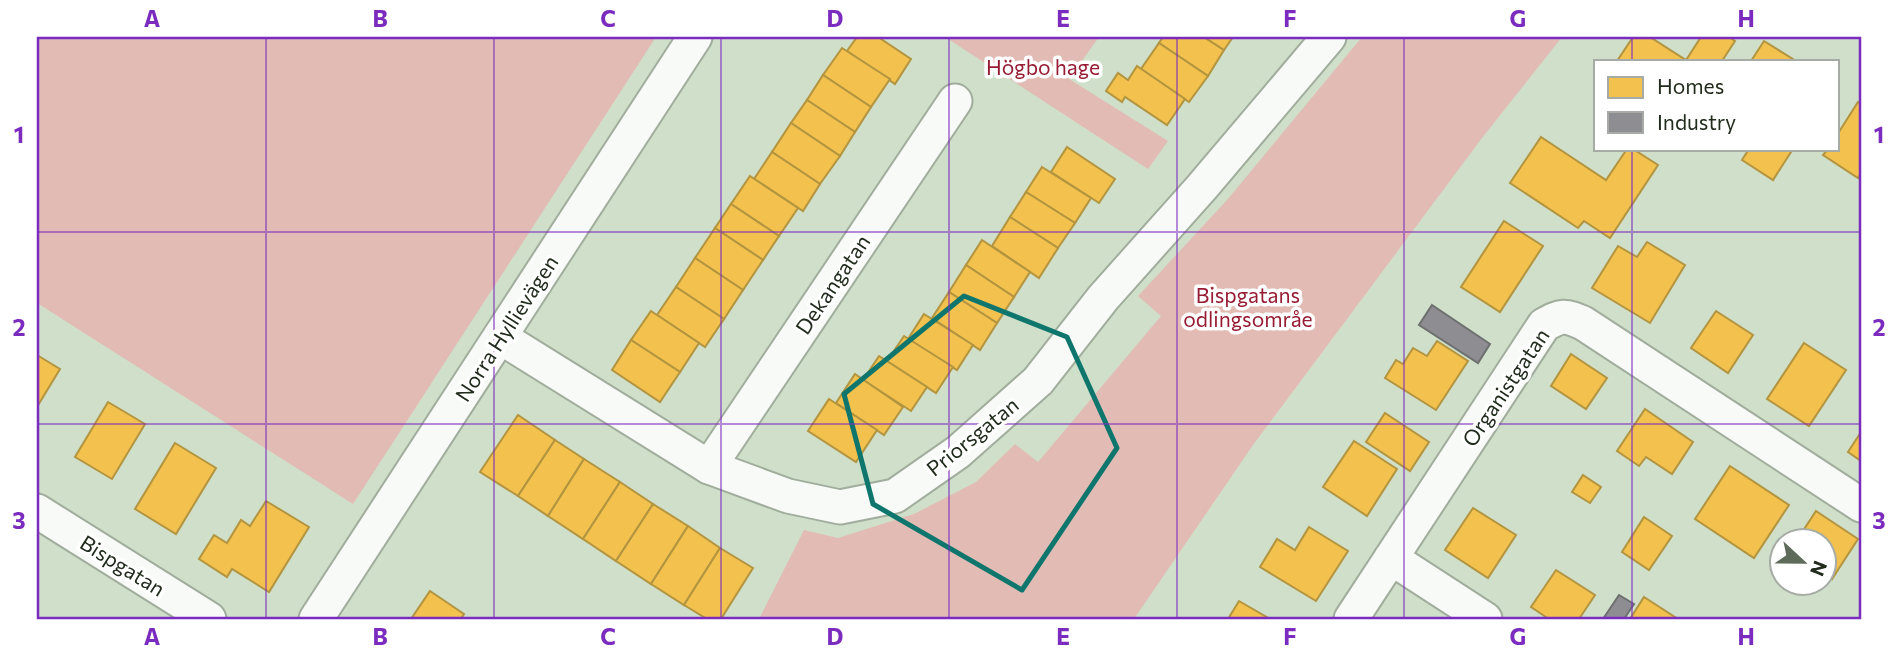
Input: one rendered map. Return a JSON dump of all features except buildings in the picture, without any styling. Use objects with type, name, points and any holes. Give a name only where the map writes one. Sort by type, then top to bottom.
[{"type":"street","name":"Norra Hyllievägen","points":[[316,619],[695,37]]},
{"type":"street","name":"Priorsgatan","points":[[500,337],[709,467],[788,496],[840,507],[895,496],[958,452],[1038,382],[1102,298],[1202,187],[1329,37]]},
{"type":"street","name":"Dekangatan","points":[[709,467],[955,101]]},
{"type":"street","name":"Organistgatan","points":[[1351,619],[1544,325],[1559,316],[1570,317],[1583,323],[1861,505]]},
{"type":"street","name":"Bispgatan","points":[[37,510],[209,619]]},
{"type":"street","points":[[1391,558],[1485,619]]},
{"type":"highlighted area","points":[[964,296],[1067,337],[1117,448],[1022,590],[873,504],[844,394]]},
{"type":"green space","points":[[37,37],[656,37],[353,504],[37,303]]},
{"type":"green space","name":"Högbo hage","points":[[945,37],[1099,37],[1069,79],[1168,141],[1148,169]]},
{"type":"green space","name":"Bispgatans odlingsområe","points":[[1362,37],[1562,37],[1482,138],[1253,445],[1134,619],[759,619],[804,530],[838,538],[914,514],[976,482],[1015,444],[1038,462],[1161,316],[1138,296],[1227,200]]}]
